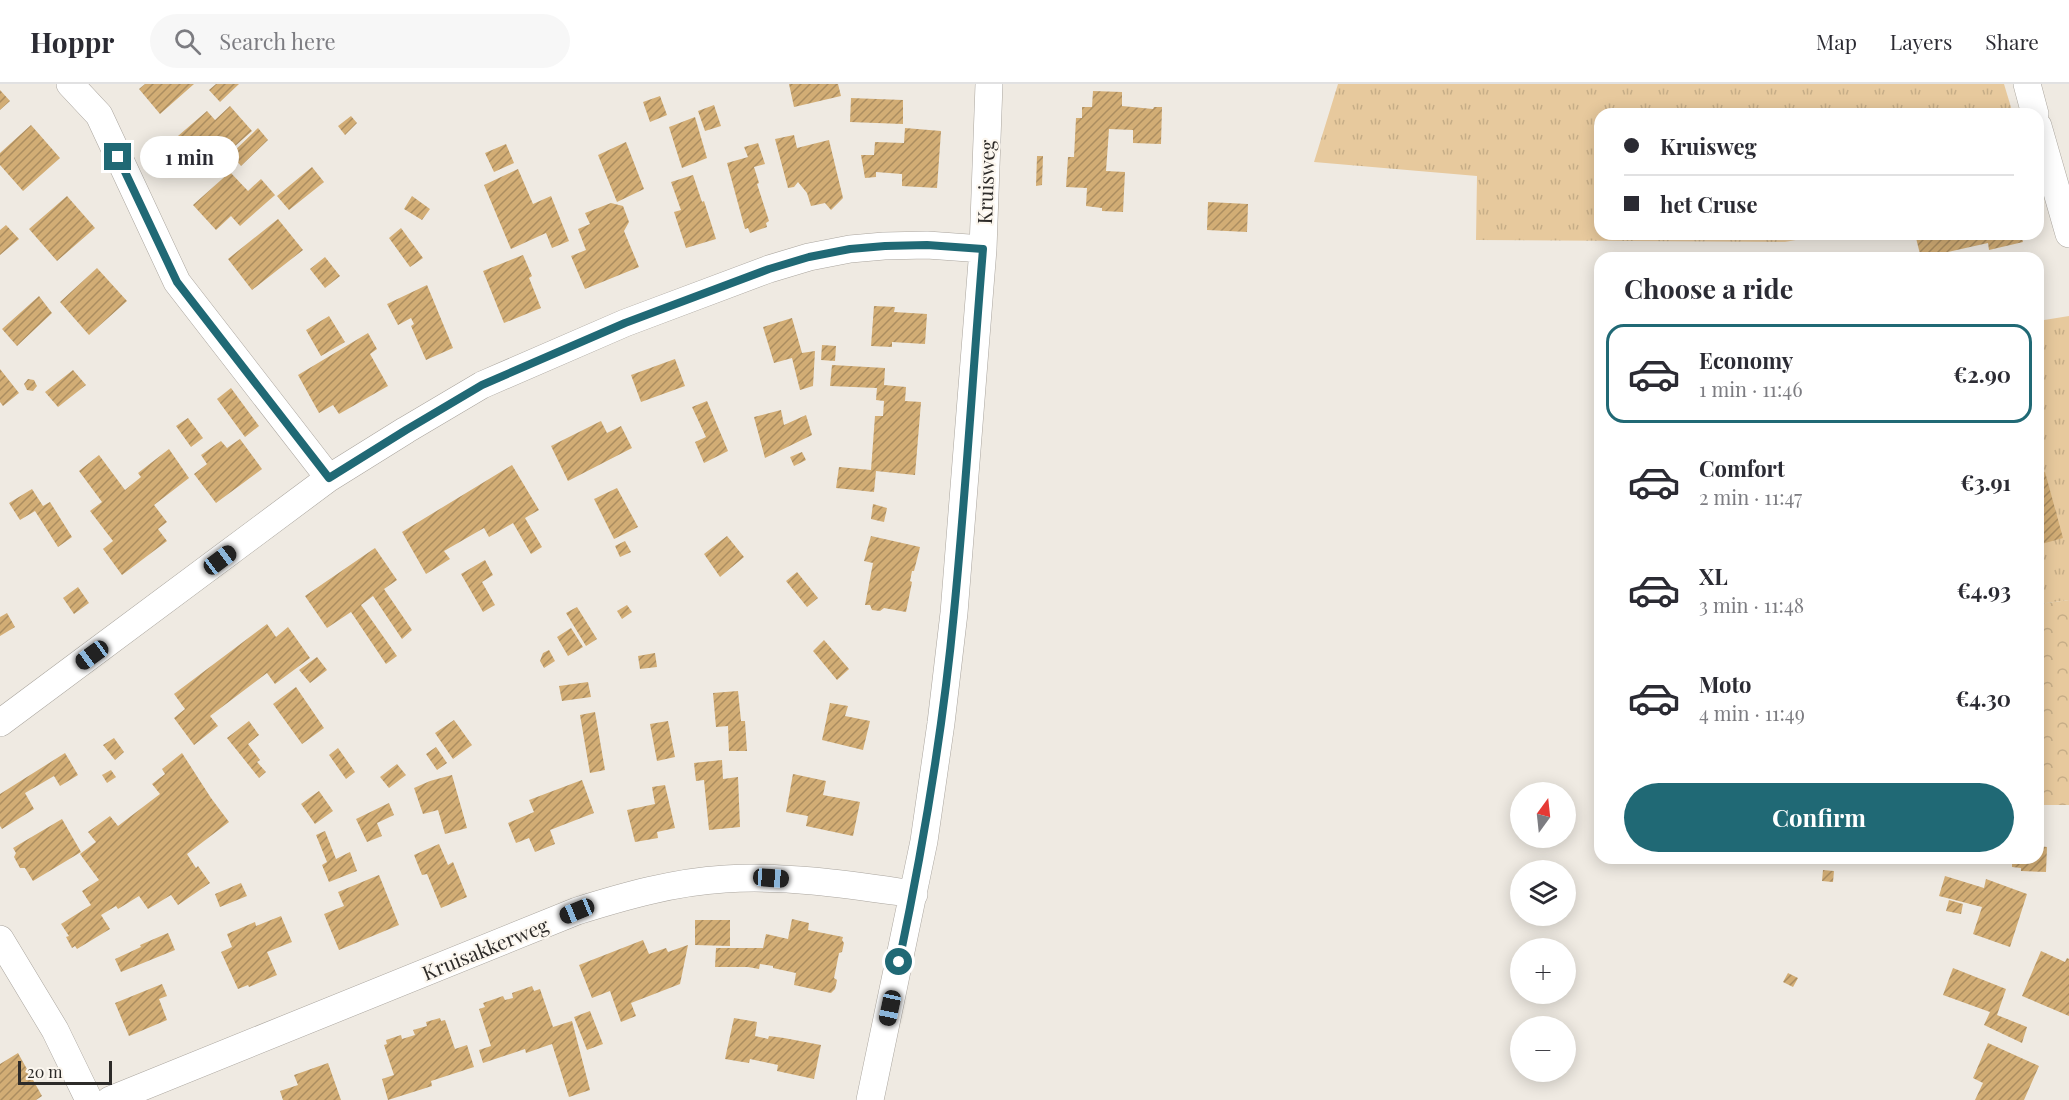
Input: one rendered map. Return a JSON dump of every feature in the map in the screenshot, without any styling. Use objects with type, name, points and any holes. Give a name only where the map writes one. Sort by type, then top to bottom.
[{"type":"street","points":[[70,84],[99,115],[177,282],[329,478]]},
{"type":"street","name":"Kruisweg","points":[[870,1100],[914,894],[941,723],[954,613],[983,249],[989,84]]},
{"type":"street","points":[[2027,84],[2033,108]]},
{"type":"street","points":[[2044,147],[2069,234]]},
{"type":"street","points":[[0,723],[329,478],[482,385],[625,323],[769,269],[809,257],[850,249],[885,246],[927,245],[983,249]]},
{"type":"street","name":"Kruisakkerweg","points":[[110,1100],[577,911],[628,895],[675,885],[724,879],[771,878],[828,881],[914,894]]},
{"type":"street","points":[[0,939],[55,1030],[89,1100]]},
{"type":"green space","points":[[1338,84],[2004,84],[2011,108],[1594,108],[1594,240],[1796,240],[1785,242],[1476,240],[1477,176],[1314,162]]},
{"type":"green space","points":[[2069,316],[2069,600],[2044,603],[2044,320]]},
{"type":"green space","points":[[2069,600],[2069,805],[2044,805],[2044,603]]},
{"type":"building","points":[[145,84],[194,84],[160,114],[139,89]]},
{"type":"building","points":[[216,84],[239,84],[220,102],[209,90]]},
{"type":"building","points":[[789,84],[838,84],[841,96],[794,107]]},
{"type":"building","points":[[0,90],[10,101],[0,110]]},
{"type":"building","points":[[1093,91],[1122,92],[1122,106],[1153,109],[1162,107],[1161,144],[1133,143],[1133,130],[1109,129],[1106,171],[1125,172],[1123,212],[1102,211],[1102,208],[1086,206],[1087,188],[1066,187],[1068,157],[1074,157],[1076,118],[1082,118],[1082,107],[1092,107]]},
{"type":"building","points":[[660,96],[667,115],[650,122],[643,102]]},
{"type":"building","points":[[851,98],[903,100],[903,124],[850,122]]},
{"type":"building","points":[[714,105],[721,126],[705,131],[698,111]]},
{"type":"building","points":[[230,106],[252,131],[216,163],[207,154],[193,167],[171,142],[207,111],[215,120]]},
{"type":"building","points":[[351,116],[357,123],[345,135],[338,126]]},
{"type":"building","points":[[695,117],[707,158],[682,168],[669,127]]},
{"type":"building","points":[[31,125],[60,158],[23,191],[0,165],[0,153]]},
{"type":"building","points":[[258,128],[268,140],[241,166],[231,154]]},
{"type":"building","points":[[905,128],[941,131],[937,188],[902,186],[902,174],[876,172],[876,177],[865,178],[861,155],[874,155],[875,142],[904,143]]},
{"type":"building","points":[[794,135],[797,148],[829,140],[843,198],[831,210],[825,203],[811,206],[807,193],[798,182],[794,187],[788,188],[775,139]]},
{"type":"building","points":[[626,142],[644,189],[617,202],[598,155]]},
{"type":"building","points":[[758,143],[765,164],[754,167],[769,221],[766,223],[767,227],[750,233],[748,228],[745,229],[727,163],[748,157],[744,147]]},
{"type":"building","points":[[506,144],[514,163],[494,172],[485,153]]},
{"type":"building","points":[[1037,156],[1043,156],[1042,185],[1036,186]]},
{"type":"building","points":[[312,167],[324,182],[289,210],[277,196]]},
{"type":"building","points":[[518,169],[533,204],[551,196],[569,241],[552,248],[546,233],[511,249],[484,185]]},
{"type":"building","points":[[230,172],[248,191],[261,179],[275,195],[240,226],[231,216],[216,230],[193,205]]},
{"type":"building","points":[[693,175],[716,239],[686,248],[674,212],[681,210],[671,182]]},
{"type":"building","points":[[67,196],[95,228],[57,261],[29,229]]},
{"type":"building","points":[[412,196],[430,209],[422,220],[404,209]]},
{"type":"building","points":[[1208,202],[1248,204],[1247,232],[1207,230]]},
{"type":"building","points":[[611,203],[623,206],[629,222],[624,231],[639,267],[585,289],[571,256],[586,250],[578,229],[590,224],[585,213]]},
{"type":"building","points":[[278,219],[303,250],[252,290],[228,259]]},
{"type":"building","points":[[6,225],[19,239],[0,255],[0,230]]},
{"type":"building","points":[[401,228],[423,258],[410,267],[389,238]]},
{"type":"building","points":[[1916,240],[2022,240],[2023,242],[1989,250],[1988,243],[1948,252],[1920,252]]},
{"type":"building","points":[[523,255],[541,308],[504,323],[483,271]]},
{"type":"building","points":[[325,257],[340,276],[325,288],[310,269]]},
{"type":"building","points":[[97,268],[127,301],[89,335],[60,302]]},
{"type":"building","points":[[427,285],[453,348],[426,360],[411,326],[414,324],[411,318],[398,325],[387,304]]},
{"type":"building","points":[[39,296],[52,313],[17,346],[2,329]]},
{"type":"building","points":[[874,306],[895,307],[894,312],[927,314],[925,344],[892,342],[892,347],[871,346]]},
{"type":"building","points":[[329,316],[345,342],[321,356],[306,330]]},
{"type":"building","points":[[792,318],[802,353],[815,351],[813,386],[800,390],[792,358],[774,363],[763,327]]},
{"type":"building","points":[[368,333],[377,349],[370,354],[388,386],[339,414],[333,405],[319,413],[298,375]]},
{"type":"building","points":[[822,345],[836,346],[835,361],[821,360]]},
{"type":"building","points":[[675,359],[685,386],[641,402],[631,375]]},
{"type":"building","points":[[832,365],[885,368],[884,385],[906,387],[905,401],[921,402],[915,475],[876,471],[874,492],[836,488],[839,467],[871,470],[875,416],[883,416],[884,401],[876,400],[877,388],[830,386]]},
{"type":"building","points":[[0,369],[19,393],[3,406],[0,402]]},
{"type":"building","points":[[73,370],[86,385],[58,407],[45,392]]},
{"type":"building","points":[[28,379],[34,380],[37,386],[33,391],[27,390],[24,384]]},
{"type":"building","points":[[231,388],[259,426],[245,437],[217,399]]},
{"type":"building","points":[[707,401],[728,451],[704,463],[695,442],[706,437],[692,407]]},
{"type":"building","points":[[781,410],[784,425],[806,415],[812,435],[765,458],[754,417]]},
{"type":"building","points":[[188,418],[203,438],[191,447],[176,426]]},
{"type":"building","points":[[601,421],[607,433],[621,426],[632,448],[568,481],[551,446]]},
{"type":"building","points":[[240,439],[262,469],[216,503],[194,474],[207,464],[201,455],[221,441],[227,448]]},
{"type":"building","points":[[169,449],[189,478],[154,505],[167,522],[158,529],[167,541],[122,575],[103,549],[113,541],[90,511],[102,502],[79,471],[99,455],[125,490],[141,477],[138,473]]},
{"type":"building","points":[[802,452],[806,460],[794,466],[790,457]]},
{"type":"building","points":[[512,465],[539,510],[525,518],[542,547],[531,554],[513,523],[489,537],[484,528],[444,551],[450,559],[426,574],[402,532]]},
{"type":"building","points":[[2044,472],[2063,538],[2044,543]]},
{"type":"building","points":[[617,488],[638,527],[614,539],[594,499]]},
{"type":"building","points":[[32,489],[43,506],[50,502],[72,537],[58,547],[35,511],[20,520],[9,503]]},
{"type":"building","points":[[873,504],[887,508],[884,522],[871,519]]},
{"type":"building","points":[[727,536],[744,557],[720,577],[704,554]]},
{"type":"building","points":[[871,536],[920,547],[914,571],[912,571],[906,612],[884,608],[880,611],[872,610],[870,605],[865,605],[873,563],[864,561]]},
{"type":"building","points":[[625,541],[631,552],[620,557],[615,546]]},
{"type":"building","points":[[375,548],[397,580],[384,589],[412,630],[402,639],[373,596],[361,605],[397,656],[386,664],[351,612],[327,628],[305,596]]},
{"type":"building","points":[[485,560],[493,575],[482,582],[495,605],[483,612],[461,574]]},
{"type":"building","points":[[797,572],[818,598],[807,607],[786,581]]},
{"type":"building","points":[[78,587],[89,603],[74,614],[63,598]]},
{"type":"building","points":[[627,605],[632,612],[622,619],[617,611]]},
{"type":"building","points":[[577,607],[597,639],[586,646],[566,613]]},
{"type":"building","points":[[7,613],[15,627],[0,636],[0,617]]},
{"type":"building","points":[[267,624],[276,637],[288,627],[310,658],[275,684],[267,673],[210,716],[218,726],[194,745],[174,718],[185,709],[174,694]]},
{"type":"building","points":[[571,628],[583,647],[568,656],[557,637]]},
{"type":"building","points":[[824,640],[849,669],[837,680],[813,651]]},
{"type":"building","points":[[549,650],[555,661],[544,668],[540,661],[543,653]]},
{"type":"building","points":[[655,653],[657,667],[640,669],[638,656]]},
{"type":"building","points":[[317,657],[327,670],[310,683],[299,670]]},
{"type":"building","points":[[588,682],[591,697],[562,701],[559,686]]},
{"type":"building","points":[[296,687],[324,728],[302,744],[273,704]]},
{"type":"building","points":[[738,691],[741,721],[745,721],[747,751],[729,751],[728,726],[716,727],[713,693]]},
{"type":"building","points":[[830,703],[848,706],[845,716],[870,721],[863,750],[822,740]]},
{"type":"building","points":[[595,712],[605,770],[590,773],[580,715]]},
{"type":"building","points":[[454,720],[472,745],[453,759],[435,733]]},
{"type":"building","points":[[249,721],[259,735],[248,744],[260,760],[257,762],[266,772],[259,778],[227,738]]},
{"type":"building","points":[[668,721],[675,757],[657,761],[650,724]]},
{"type":"building","points":[[114,738],[124,752],[115,760],[103,745]]},
{"type":"building","points":[[436,747],[447,763],[437,770],[426,754]]},
{"type":"building","points":[[338,748],[355,772],[346,779],[329,755]]},
{"type":"building","points":[[65,753],[78,775],[60,786],[54,776],[25,793],[34,809],[2,829],[0,826],[0,794]]},
{"type":"building","points":[[182,753],[229,822],[187,854],[210,883],[178,905],[171,895],[148,909],[139,896],[118,909],[116,906],[101,915],[110,929],[77,949],[75,946],[72,948],[66,937],[69,936],[61,924],[91,905],[82,891],[99,880],[80,854],[96,842],[88,832],[110,816],[118,826],[160,794],[152,784],[165,774],[162,769]]},
{"type":"building","points":[[722,760],[723,779],[738,777],[740,827],[709,830],[704,780],[696,781],[694,763]]},
{"type":"building","points":[[397,764],[406,775],[389,788],[380,777]]},
{"type":"building","points":[[111,770],[116,777],[107,783],[102,775]]},
{"type":"building","points":[[793,774],[826,781],[823,795],[860,802],[853,836],[806,826],[808,816],[786,812]]},
{"type":"building","points":[[452,775],[467,828],[445,834],[438,810],[423,814],[414,788]]},
{"type":"building","points":[[582,780],[594,813],[550,830],[555,844],[535,852],[529,838],[516,843],[508,823],[534,812],[529,800]]},
{"type":"building","points":[[665,785],[675,828],[657,832],[658,838],[635,842],[627,810],[655,804],[652,787]]},
{"type":"building","points":[[319,791],[333,811],[315,824],[301,804]]},
{"type":"building","points":[[389,803],[394,815],[377,823],[382,836],[367,842],[356,819]]},
{"type":"building","points":[[62,819],[81,852],[33,881],[25,868],[20,868],[14,857],[16,853],[13,848]]},
{"type":"building","points":[[325,831],[336,859],[350,852],[357,871],[329,882],[322,865],[327,862],[316,835]]},
{"type":"building","points":[[439,844],[448,865],[453,862],[467,897],[441,908],[427,874],[422,875],[414,855]]},
{"type":"building","points":[[2044,847],[2047,847],[2046,872],[2021,871],[2021,868],[2012,867],[2012,864],[2044,864]]},
{"type":"building","points":[[1823,870],[1834,871],[1833,882],[1822,881]]},
{"type":"building","points":[[379,875],[399,925],[339,950],[324,914],[344,906],[338,892]]},
{"type":"building","points":[[1945,876],[1984,888],[1986,879],[2027,894],[2010,947],[1973,934],[1982,907],[1939,896]]},
{"type":"building","points":[[241,883],[247,896],[220,907],[215,894]]},
{"type":"building","points":[[1949,900],[1963,904],[1961,914],[1946,911]]},
{"type":"building","points":[[281,916],[292,942],[267,952],[277,975],[249,987],[248,985],[238,989],[221,952],[232,947],[227,934],[255,922],[256,926]]},
{"type":"building","points":[[792,919],[809,923],[808,930],[843,937],[844,943],[842,952],[839,953],[834,978],[837,980],[835,989],[831,993],[794,985],[796,973],[773,968],[773,966],[760,964],[759,969],[715,967],[716,948],[763,948],[766,934],[788,939]]},
{"type":"building","points":[[695,920],[730,920],[730,946],[695,945]]},
{"type":"building","points":[[168,933],[175,950],[121,972],[115,959]]},
{"type":"building","points":[[643,940],[649,954],[666,948],[668,952],[688,945],[680,984],[631,1003],[636,1016],[621,1022],[610,991],[592,998],[579,965]]},
{"type":"building","points":[[2041,951],[2065,962],[2067,958],[2069,959],[2069,1016],[2022,996]]},
{"type":"building","points":[[1953,968],[2006,989],[1997,1015],[2027,1027],[2022,1043],[1984,1025],[1990,1012],[1943,995]]},
{"type":"building","points":[[1788,973],[1798,978],[1793,987],[1783,982]]},
{"type":"building","points":[[162,984],[167,996],[159,999],[167,1020],[129,1036],[115,1003]]},
{"type":"building","points":[[532,986],[534,991],[540,989],[553,1027],[572,1021],[590,1090],[569,1097],[552,1044],[526,1053],[525,1049],[483,1063],[479,1050],[491,1046],[479,1009],[485,1007],[483,1003],[503,996],[505,1000],[513,998],[512,993]]},
{"type":"building","points":[[590,1011],[603,1044],[587,1050],[574,1017]]},
{"type":"building","points":[[440,1018],[441,1021],[445,1020],[455,1049],[467,1045],[474,1067],[431,1081],[432,1086],[388,1100],[382,1079],[394,1075],[384,1045],[387,1044],[386,1040],[401,1035],[402,1039],[415,1035],[413,1030],[427,1026],[426,1022]]},
{"type":"building","points":[[734,1018],[757,1022],[755,1036],[768,1039],[769,1036],[784,1038],[821,1045],[814,1079],[777,1071],[778,1065],[750,1059],[749,1063],[725,1059]]},
{"type":"building","points":[[1988,1043],[2039,1066],[2024,1100],[1975,1100],[1983,1083],[1973,1078]]},
{"type":"building","points":[[18,1053],[42,1096],[36,1100],[0,1100],[0,1064]]},
{"type":"building","points":[[328,1063],[341,1100],[283,1100],[280,1091],[298,1085],[294,1075]]},
{"type":"route","points":[[118,157],[177,282],[329,478],[482,385],[625,323],[729,283],[809,257],[850,249],[927,245],[983,249],[952,635],[924,841],[899,962]]}]
